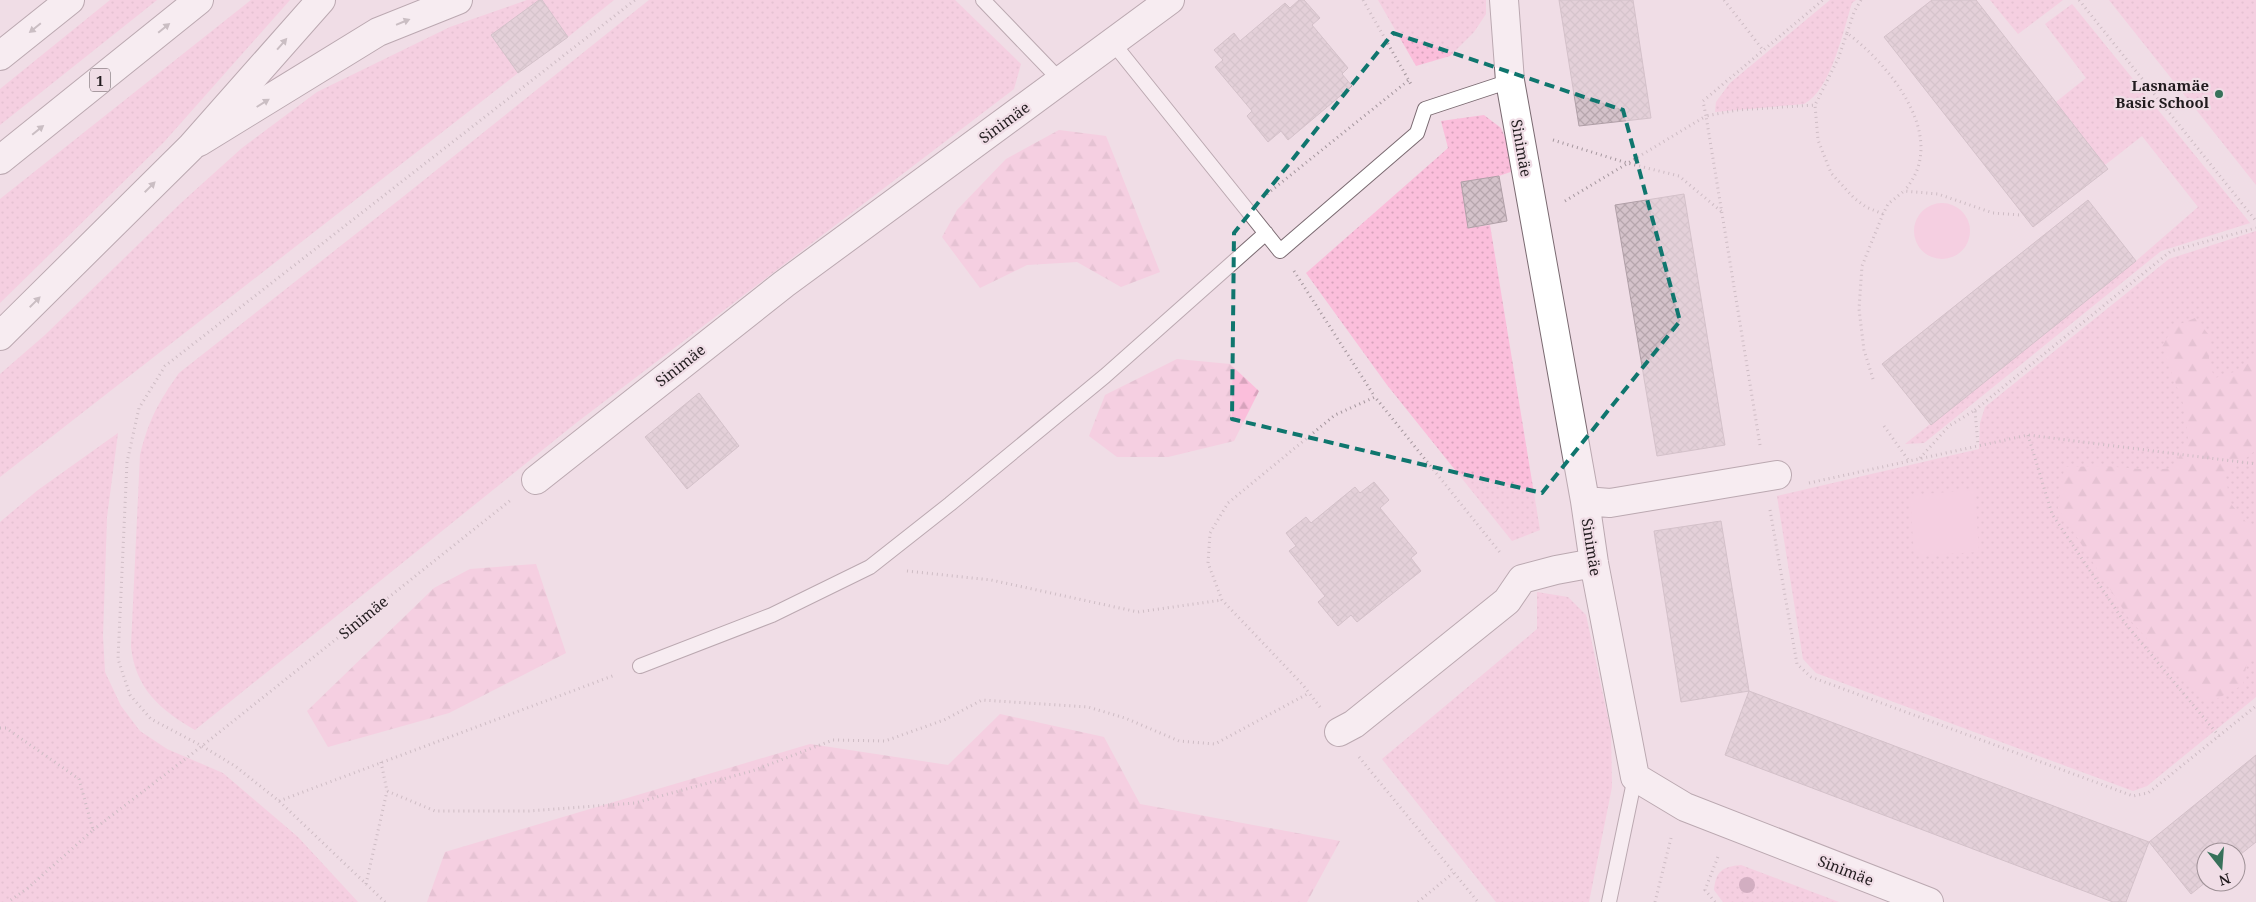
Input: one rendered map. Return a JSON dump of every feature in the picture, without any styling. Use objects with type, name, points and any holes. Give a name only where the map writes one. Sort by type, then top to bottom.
[{"type":"main road","points":[[0,56],[70,0]]},
{"type":"main road","name":"1","points":[[0,160],[199,0]]},
{"type":"main road","points":[[0,336],[191,147],[321,0]]},
{"type":"main road","points":[[191,147],[378,32],[458,0]]},
{"type":"main road","name":"Sinimäe","points":[[536,480],[784,284],[1170,0]]},
{"type":"main road","name":"Sinimäe","points":[[1504,0],[1510,81],[1585,501],[1594,563],[1635,777],[1685,807],[1929,902]]},
{"type":"main road","points":[[1585,501],[1610,503],[1771,477]]},
{"type":"main road","points":[[1339,732],[1354,724],[1507,602],[1522,580],[1556,570],[1594,563]]},
{"type":"lane","points":[[983,0],[1060,80]]},
{"type":"lane","points":[[1113,43],[1280,252],[1417,134],[1425,109],[1510,81]]},
{"type":"lane","points":[[640,666],[772,615],[870,567],[950,504],[1105,376],[1266,233]]},
{"type":"lane","points":[[1609,902],[1635,777]]},
{"type":"path","points":[[385,902],[279,801],[235,766],[151,719],[130,695],[118,659],[127,462],[139,408],[165,366],[635,0]]},
{"type":"path","points":[[1363,0],[1425,109]]},
{"type":"path","points":[[1724,0],[1763,50]]},
{"type":"path","points":[[1823,0],[1703,101],[1771,477],[1797,664],[1811,677],[2133,796],[2148,792],[2256,706]]},
{"type":"path","points":[[1861,0],[1854,12],[1838,59],[1815,105],[1818,140],[1831,173],[1860,202],[1883,214]]},
{"type":"path","points":[[2079,0],[2256,221]]},
{"type":"path","points":[[1847,33],[1871,54],[1906,98],[1919,126],[1921,139],[1918,164],[1913,182],[1888,204],[1862,266],[1859,309],[1864,350],[1873,380]]},
{"type":"path","points":[[1248,210],[1409,80]]},
{"type":"path","points":[[1560,204],[1706,116],[1737,110],[1815,105]]},
{"type":"path","points":[[1550,139],[1627,163],[1679,176],[1722,212]]},
{"type":"path","points":[[1904,191],[1938,194],[1993,213],[2020,216]]},
{"type":"path","points":[[1919,459],[1949,426],[1975,410],[2171,251],[2256,228]]},
{"type":"path","points":[[1280,252],[1375,397],[1522,580]]},
{"type":"path","points":[[1375,397],[1334,415],[1228,502],[1210,533],[1208,563],[1222,600],[1309,693],[1452,873],[1478,902]]},
{"type":"path","points":[[1975,410],[1978,445]]},
{"type":"path","points":[[1884,426],[1909,461]]},
{"type":"path","points":[[2028,435],[2052,514],[2124,623],[2219,736]]},
{"type":"path","points":[[1805,484],[2028,435],[2256,464]]},
{"type":"path","name":"Sinimäe","points":[[8,902],[28,888],[93,830],[202,746],[536,480]]},
{"type":"path","points":[[870,567],[991,580],[1138,612],[1222,600]]},
{"type":"path","points":[[279,801],[640,666]]},
{"type":"path","points":[[387,791],[435,812],[529,811],[635,803],[752,771],[832,740],[885,741],[944,720],[982,700],[1088,706],[1125,718],[1179,741],[1215,744],[1309,693]]},
{"type":"path","points":[[0,728],[6,728],[79,779],[93,830]]},
{"type":"path","points":[[366,884],[387,791],[381,762]]},
{"type":"path","points":[[1655,902],[1673,830]]},
{"type":"path","points":[[1715,902],[1705,890],[1721,849]]},
{"type":"path","points":[[1418,902],[1452,873]]},
{"type":"highlighted area","points":[[1393,33],[1623,110],[1680,321],[1542,493],[1232,419],[1234,233]]},
{"type":"green space","points":[[110,0],[157,0],[0,125],[0,89]]},
{"type":"green space","points":[[251,0],[290,0],[164,142],[0,303],[0,199]]},
{"type":"green space","points":[[527,0],[539,0],[491,35],[518,73],[0,477],[0,374],[45,335],[182,202],[242,148],[317,92],[450,27]]},
{"type":"green space","points":[[542,0],[614,0],[568,37]]},
{"type":"green space","points":[[649,0],[955,0],[1021,64],[1014,89],[576,423],[195,730],[182,722],[160,706],[144,686],[133,661],[131,646],[140,455],[151,421],[165,393],[179,373]]},
{"type":"green space","points":[[1378,0],[1486,0],[1486,14],[1474,32],[1450,56],[1416,66]]},
{"type":"green space","points":[[1830,0],[1856,0],[1852,3],[1829,73],[1813,97],[1804,104],[1715,112],[1716,102],[1730,83]]},
{"type":"green space","points":[[1990,0],[2063,0],[2018,34]]},
{"type":"green space","name":"Lasnamäe Basic School","points":[[2109,0],[2256,0],[2256,185]]},
{"type":"green space","points":[[2072,4],[2250,223],[2161,251],[1924,443],[1905,444],[2136,261],[2198,207],[2142,136],[2105,165],[2056,102],[2086,78],[2045,24]]},
{"type":"green space","points":[[1484,115],[1501,128],[1519,169],[1499,176],[1461,182],[1468,228],[1490,225],[1540,530],[1512,541],[1387,385],[1306,273],[1448,148],[1441,121]]},
{"type":"green space","points":[[1059,130],[1106,136],[1160,272],[1121,287],[1077,262],[1027,265],[980,288],[942,237],[957,210],[1006,159]]},
{"type":"green space","points":[[1937,203],[1947,203],[1962,211],[1968,220],[1970,231],[1968,242],[1962,251],[1947,259],[1937,259],[1926,254],[1919,247],[1914,236],[1914,226],[1919,215],[1926,208]]},
{"type":"green space","points":[[2256,231],[2256,697],[2147,786],[2133,791],[1816,673],[1803,659],[1777,496],[1979,449],[1980,423],[1985,407],[2169,259]]},
{"type":"green space","points":[[2195,318],[2209,335],[2209,364],[2215,378],[2237,371],[2256,358],[2256,450],[2225,475],[2231,504],[2256,534],[2256,654],[2247,661],[2243,685],[2209,703],[2187,683],[2130,620],[2058,508],[2060,486],[2065,467],[2104,466],[2152,470],[2174,468],[2188,438],[2184,406],[2162,347],[2173,327]]},
{"type":"green space","points":[[1177,359],[1230,364],[1259,391],[1234,441],[1168,457],[1117,457],[1089,436],[1105,395]]},
{"type":"green space","points":[[118,433],[107,517],[103,636],[105,672],[121,706],[140,731],[167,749],[223,773],[298,837],[358,902],[0,902],[0,522],[38,490]]},
{"type":"green space","points":[[1975,490],[1979,552],[1914,556],[1910,495]]},
{"type":"green space","points":[[536,564],[566,653],[449,713],[328,747],[307,711],[434,588],[470,569]]},
{"type":"green space","points":[[1537,592],[1568,597],[1586,615],[1611,732],[1612,787],[1589,902],[1496,902],[1382,759],[1537,629]]},
{"type":"green space","points":[[1000,714],[1104,737],[1140,804],[1340,841],[1307,902],[427,902],[445,852],[810,744],[948,765]]},
{"type":"green space","points":[[1741,865],[1839,902],[1723,902],[1714,890],[1716,878],[1721,871],[1729,867]]},
{"type":"building","points":[[539,0],[542,0],[568,37],[518,73],[491,35]]},
{"type":"building","points":[[1299,0],[1304,0],[1320,18],[1312,25],[1348,68],[1342,74],[1352,86],[1288,140],[1281,131],[1268,142],[1247,116],[1252,111],[1215,67],[1223,60],[1214,50],[1234,33],[1240,41],[1285,3],[1290,8]]},
{"type":"building","points":[[1559,0],[1633,0],[1651,118],[1579,126]]},
{"type":"building","points":[[1932,0],[1976,0],[2108,169],[2033,227],[1884,37]]},
{"type":"building","points":[[1499,176],[1507,221],[1468,228],[1461,182]]},
{"type":"building","points":[[1684,194],[1725,445],[1657,456],[1615,205]]},
{"type":"building","points":[[2088,200],[2136,261],[1931,425],[1882,364]]},
{"type":"building","points":[[699,393],[739,446],[687,489],[645,437]]},
{"type":"building","points":[[1374,482],[1389,500],[1380,508],[1417,553],[1411,558],[1421,571],[1357,622],[1351,615],[1338,626],[1318,602],[1325,596],[1289,551],[1296,546],[1286,533],[1306,517],[1311,523],[1355,487],[1360,493]]},
{"type":"building","points":[[1721,521],[1749,691],[1681,702],[1654,531]]},
{"type":"building","points":[[1749,691],[2149,842],[2126,902],[2113,902],[1725,755]]},
{"type":"building","points":[[2256,755],[2256,842],[2246,850],[2246,842],[2196,842],[2196,890],[2191,894],[2149,842]]},
{"type":"place","name":"Lasnamäe Basic School","points":[[2219,94]]}]
